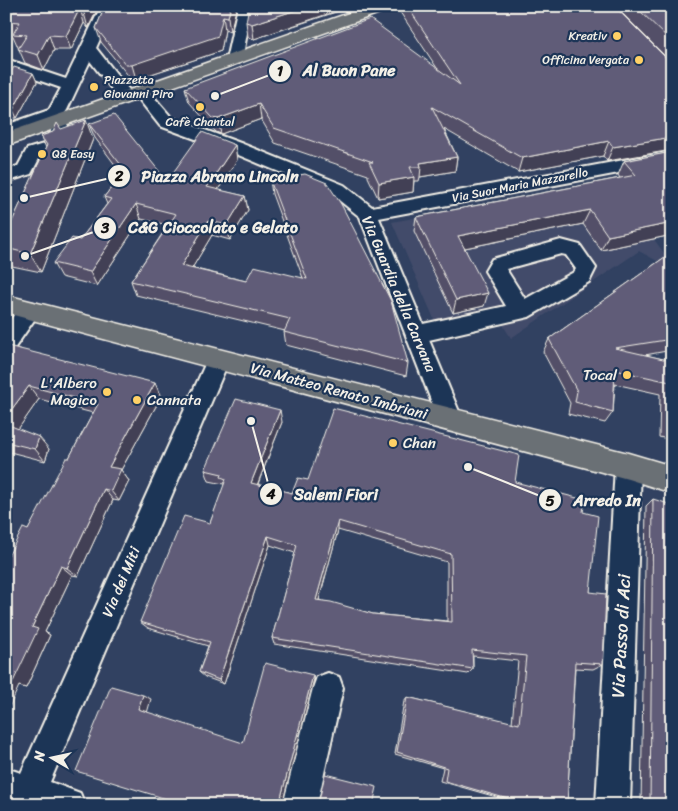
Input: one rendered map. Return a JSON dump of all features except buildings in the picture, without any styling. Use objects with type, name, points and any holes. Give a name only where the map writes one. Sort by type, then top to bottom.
[{"type":"main road","points":[[9,140],[60,116],[134,95],[385,6]]},
{"type":"main road","name":"Via Matteo Renato Imbriani","points":[[18,307],[628,466],[672,480]]},
{"type":"street","points":[[6,176],[25,170],[33,153],[55,146],[60,116],[70,86],[108,6]]},
{"type":"street","points":[[234,60],[245,6]]},
{"type":"street","name":"Via Guardia della Carvana","points":[[88,49],[134,95],[166,122],[238,148],[336,189],[368,214],[451,421]]},
{"type":"street","points":[[6,64],[70,86]]},
{"type":"street","name":"Via Suor Maria Mazzarello","points":[[368,214],[672,157]]},
{"type":"street","points":[[6,343],[18,307]]},
{"type":"street","name":"Via dei Miti","points":[[20,794],[218,360]]},
{"type":"street","name":"Via Passo di Aci","points":[[613,805],[628,466]]},
{"type":"street","points":[[300,805],[328,688]]},
{"type":"street","points":[[20,794],[68,805]]},
{"type":"lane","points":[[416,334],[521,311]]},
{"type":"shaded area","points":[[612,182],[672,264],[672,269],[639,251],[511,338],[503,325],[442,337],[392,222]]},
{"type":"place","name":"Kreativ","points":[[617,36]]},
{"type":"place","name":"Officina Vergata","points":[[639,60]]},
{"type":"place","name":"Piazzetta Giovanni Piro","points":[[94,87]]},
{"type":"place","name":"Al Buon Pane","points":[[215,96]]},
{"type":"place","name":"Cafè Chantal","points":[[200,107]]},
{"type":"place","name":"Q8 Easy","points":[[42,154]]},
{"type":"place","name":"Piazza Abramo Lincoln","points":[[24,198]]},
{"type":"place","name":"C&G Cioccolato e Gelato","points":[[25,256]]},
{"type":"place","name":"Tocal","points":[[627,375]]},
{"type":"place","name":"L'Albero Magico","points":[[107,392]]},
{"type":"place","name":"Cannata","points":[[137,400]]},
{"type":"place","name":"Salemi Fiori","points":[[251,421]]},
{"type":"place","name":"Chan","points":[[393,443]]},
{"type":"place","name":"Arredo In","points":[[468,467]]}]
